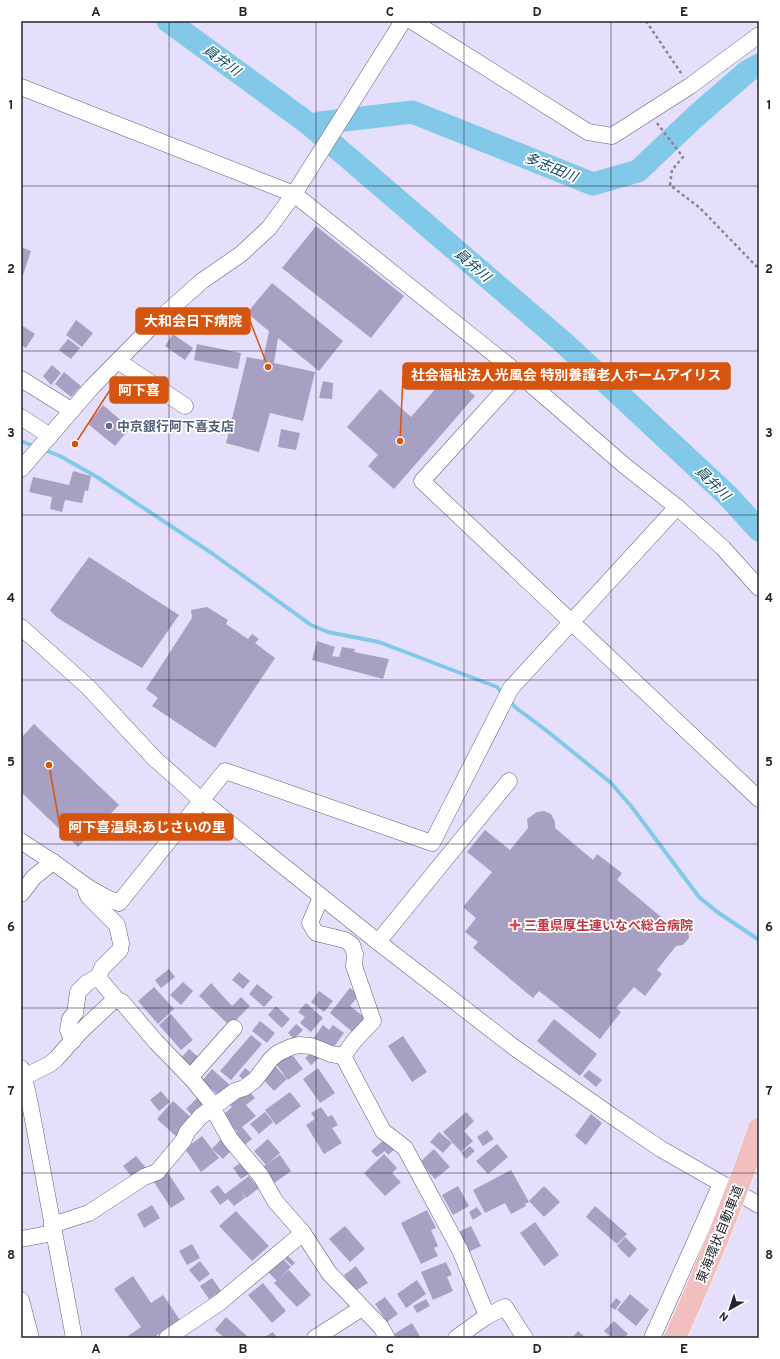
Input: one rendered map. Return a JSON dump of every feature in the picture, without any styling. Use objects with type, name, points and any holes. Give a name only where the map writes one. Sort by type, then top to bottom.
[{"type":"highway","name":"東海環状自動車道","points":[[674,1338],[697,1288],[746,1166],[759,1129]]},
{"type":"street","points":[[412,21],[588,132],[612,136],[690,86],[759,35]]},
{"type":"street","points":[[21,469],[92,387],[163,315],[202,281],[241,254],[269,228],[294,194],[400,26]]},
{"type":"street","points":[[21,87],[294,194],[519,374],[619,462],[677,508],[723,548],[759,588]]},
{"type":"street","points":[[118,361],[185,406]]},
{"type":"street","points":[[519,374],[422,480],[759,799]]},
{"type":"street","points":[[21,379],[71,410]]},
{"type":"street","points":[[21,417],[42,445]]},
{"type":"street","points":[[21,841],[53,862],[84,886],[107,898],[120,902],[225,771],[432,843],[511,688],[677,508]]},
{"type":"street","points":[[21,627],[88,687],[154,758],[202,800],[378,942],[542,1068],[661,1149],[759,1206]]},
{"type":"street","points":[[378,942],[509,781]]},
{"type":"street","points":[[21,894],[34,877],[53,862]]},
{"type":"street","points":[[73,1041],[68,1030],[70,1019],[75,1013],[78,992],[87,983],[99,976],[102,968],[120,950],[121,942],[117,925],[88,896],[84,886]]},
{"type":"street","points":[[321,897],[310,923],[316,933],[345,940],[352,945],[355,954],[354,966],[373,1021],[355,1040],[343,1056]]},
{"type":"street","points":[[99,976],[100,980],[118,1000],[122,1002],[156,1042],[192,1079],[214,1108],[230,1139],[262,1176],[275,1201],[303,1233],[329,1273],[381,1327],[387,1338]]},
{"type":"street","points":[[74,1338],[23,1073],[50,1064],[64,1051],[80,1032],[112,1002],[118,1000]]},
{"type":"street","points":[[192,1079],[194,1073],[234,1028]]},
{"type":"street","points":[[21,1239],[53,1229],[89,1213],[144,1177],[157,1172],[183,1141],[187,1132],[201,1116],[214,1108],[235,1091],[244,1088],[255,1080],[271,1059],[278,1053],[299,1045],[311,1046],[331,1054],[343,1056]]},
{"type":"street","points":[[343,1056],[383,1131],[405,1148],[460,1250],[487,1316]]},
{"type":"street","points":[[652,1338],[721,1184]]},
{"type":"street","points":[[167,1338],[219,1303],[303,1233]]},
{"type":"street","points":[[21,1300],[32,1338]]},
{"type":"street","points":[[456,1338],[487,1316],[504,1307],[525,1338]]},
{"type":"street","points":[[315,1338],[362,1308]]},
{"type":"path","points":[[646,21],[690,86]]},
{"type":"path","points":[[652,118],[684,157],[672,170],[670,185],[700,208],[759,269]]},
{"type":"building","points":[[316,226],[404,296],[371,338],[282,268]]},
{"type":"building","points":[[21,247],[31,251],[21,281]]},
{"type":"building","points":[[272,283],[343,341],[319,371],[278,338],[274,363],[315,372],[303,421],[270,413],[259,452],[226,443],[247,357],[263,360],[269,331],[247,313]]},
{"type":"building","points":[[76,320],[93,333],[82,347],[66,335]]},
{"type":"building","points":[[21,325],[35,334],[26,348],[21,345]]},
{"type":"building","points":[[173,334],[193,348],[185,360],[165,346]]},
{"type":"building","points":[[68,339],[80,348],[71,359],[59,350]]},
{"type":"building","points":[[197,344],[241,353],[238,369],[194,360]]},
{"type":"building","points":[[52,365],[61,373],[51,385],[43,376]]},
{"type":"building","points":[[64,372],[81,386],[71,397],[55,384]]},
{"type":"building","points":[[449,373],[475,396],[394,489],[368,466],[378,455],[347,427],[380,389],[411,417]]},
{"type":"building","points":[[323,381],[333,383],[332,399],[319,398]]},
{"type":"building","name":"中京銀行阿下喜支店","points":[[103,405],[130,428],[115,446],[88,424]]},
{"type":"building","points":[[281,429],[300,433],[296,450],[278,447]]},
{"type":"building","points":[[73,471],[91,476],[88,491],[85,490],[82,503],[65,500],[62,512],[50,509],[52,497],[29,492],[33,477],[69,485]]},
{"type":"building","points":[[89,557],[179,615],[142,668],[56,617],[50,610]]},
{"type":"building","points":[[207,607],[228,620],[226,624],[248,639],[252,634],[259,639],[255,643],[275,658],[215,748],[152,706],[158,698],[146,689],[192,618],[191,610]]},
{"type":"building","points":[[317,641],[335,647],[332,656],[339,657],[342,647],[355,649],[354,652],[389,659],[383,679],[312,660]]},
{"type":"building","points":[[34,724],[119,805],[78,847],[21,792],[21,738]]},
{"type":"building","points":[[544,811],[551,814],[555,822],[555,828],[593,860],[597,854],[622,873],[617,880],[666,921],[674,918],[679,919],[688,931],[689,938],[683,945],[676,946],[657,970],[662,974],[645,996],[634,987],[616,1008],[621,1012],[600,1039],[539,991],[533,998],[473,948],[478,942],[465,932],[476,918],[463,907],[492,872],[467,852],[485,830],[510,850],[528,828],[527,819],[537,812]]},
{"type":"building","points":[[169,969],[175,977],[161,988],[155,980]]},
{"type":"building","points":[[239,972],[250,981],[243,989],[232,980]]},
{"type":"building","points":[[183,982],[193,991],[181,1005],[170,995]]},
{"type":"building","points":[[211,983],[232,1006],[241,997],[250,1006],[230,1026],[199,996]]},
{"type":"building","points":[[257,984],[273,997],[264,1007],[249,994]]},
{"type":"building","points":[[154,987],[174,1009],[158,1024],[138,1001]]},
{"type":"building","points":[[350,988],[359,995],[350,1006],[367,1019],[355,1034],[330,1013]]},
{"type":"building","points":[[319,991],[333,1001],[324,1012],[311,1002]]},
{"type":"building","points":[[306,1003],[323,1018],[311,1032],[300,1023],[305,1017],[298,1012]]},
{"type":"building","points":[[276,1006],[290,1019],[282,1028],[268,1015]]},
{"type":"building","points":[[171,1014],[193,1040],[181,1050],[159,1025]]},
{"type":"building","points":[[554,1019],[597,1054],[580,1076],[537,1041]]},
{"type":"building","points":[[260,1021],[275,1033],[267,1043],[252,1031]]},
{"type":"building","points":[[296,1024],[303,1030],[294,1039],[288,1033]]},
{"type":"building","points":[[323,1025],[329,1030],[333,1025],[344,1033],[330,1052],[313,1039]]},
{"type":"building","points":[[251,1035],[262,1044],[231,1080],[220,1071]]},
{"type":"building","points":[[403,1036],[427,1072],[412,1082],[388,1046]]},
{"type":"building","points":[[189,1049],[201,1059],[192,1069],[180,1059]]},
{"type":"building","points":[[316,1049],[322,1055],[311,1065],[305,1058]]},
{"type":"building","points":[[291,1053],[303,1069],[288,1080],[276,1064]]},
{"type":"building","points":[[275,1066],[287,1079],[274,1091],[262,1078]]},
{"type":"building","points":[[245,1068],[250,1072],[244,1080],[239,1076]]},
{"type":"building","points":[[318,1068],[335,1093],[320,1103],[303,1079]]},
{"type":"building","points":[[212,1069],[232,1087],[222,1098],[202,1081]]},
{"type":"building","points":[[589,1070],[602,1080],[596,1087],[583,1076]]},
{"type":"building","points":[[247,1089],[255,1098],[246,1105],[256,1116],[242,1127],[252,1139],[242,1147],[232,1136],[237,1132],[223,1115],[232,1107],[229,1104]]},
{"type":"building","points":[[161,1091],[170,1102],[159,1111],[150,1100]]},
{"type":"building","points":[[290,1092],[301,1106],[276,1125],[265,1110]]},
{"type":"building","points":[[200,1095],[210,1106],[196,1119],[186,1109]]},
{"type":"building","points":[[173,1101],[194,1120],[178,1138],[157,1119]]},
{"type":"building","points":[[321,1107],[328,1117],[332,1115],[338,1125],[332,1128],[342,1143],[324,1154],[306,1125],[315,1119],[311,1113]]},
{"type":"building","points":[[265,1112],[273,1122],[259,1134],[250,1124]]},
{"type":"building","points":[[466,1112],[474,1121],[464,1131],[473,1141],[461,1152],[443,1132]]},
{"type":"building","points":[[591,1114],[602,1123],[586,1145],[575,1136]]},
{"type":"building","points":[[487,1130],[494,1139],[483,1146],[477,1137]]},
{"type":"building","points":[[439,1132],[452,1143],[443,1153],[430,1142]]},
{"type":"building","points":[[202,1136],[219,1158],[201,1172],[185,1149]]},
{"type":"building","points":[[224,1136],[235,1147],[223,1159],[212,1149]]},
{"type":"building","points":[[386,1138],[395,1149],[388,1155],[385,1151],[377,1157],[371,1151]]},
{"type":"building","points":[[268,1139],[280,1153],[266,1165],[254,1151]]},
{"type":"building","points":[[497,1144],[508,1157],[488,1174],[476,1161]]},
{"type":"building","points":[[470,1146],[475,1151],[466,1159],[461,1153]]},
{"type":"building","points":[[434,1149],[450,1167],[435,1179],[420,1162]]},
{"type":"building","points":[[384,1154],[397,1168],[392,1173],[401,1182],[385,1196],[364,1173]]},
{"type":"building","points":[[280,1155],[291,1171],[273,1184],[261,1168]]},
{"type":"building","points":[[136,1156],[146,1168],[133,1178],[123,1166]]},
{"type":"building","points":[[245,1160],[253,1171],[241,1179],[233,1168]]},
{"type":"building","points":[[166,1170],[185,1199],[171,1208],[152,1179]]},
{"type":"building","points":[[511,1170],[529,1202],[525,1204],[526,1206],[511,1214],[505,1203],[485,1213],[473,1190]]},
{"type":"building","points":[[249,1176],[259,1188],[246,1198],[240,1190],[245,1198],[234,1206],[228,1199],[220,1205],[210,1191],[218,1185],[225,1194]]},
{"type":"building","points":[[458,1186],[469,1206],[453,1215],[442,1195]]},
{"type":"building","points":[[544,1186],[560,1202],[544,1217],[529,1201]]},
{"type":"building","points":[[152,1205],[160,1218],[144,1228],[137,1214]]},
{"type":"building","points":[[595,1206],[627,1234],[617,1244],[586,1217]]},
{"type":"building","points":[[477,1207],[482,1214],[473,1220],[469,1212]]},
{"type":"building","points":[[427,1210],[436,1228],[431,1230],[438,1246],[434,1248],[438,1256],[421,1264],[401,1223]]},
{"type":"building","points":[[236,1211],[269,1246],[252,1261],[219,1226]]},
{"type":"building","points":[[535,1222],[559,1255],[544,1266],[520,1233]]},
{"type":"building","points":[[345,1226],[365,1249],[350,1262],[329,1239]]},
{"type":"building","points":[[471,1226],[481,1246],[466,1253],[457,1233]]},
{"type":"building","points":[[625,1237],[637,1249],[629,1258],[617,1246]]},
{"type":"building","points":[[192,1244],[200,1258],[187,1265],[179,1251]]},
{"type":"building","points":[[287,1255],[295,1263],[292,1266],[284,1258]]},
{"type":"building","points":[[282,1258],[291,1267],[277,1281],[268,1272]]},
{"type":"building","points":[[200,1261],[210,1274],[199,1282],[189,1270]]},
{"type":"building","points":[[446,1262],[452,1275],[447,1277],[453,1291],[433,1300],[421,1272]]},
{"type":"building","points":[[356,1266],[368,1283],[355,1291],[344,1275]]},
{"type":"building","points":[[289,1270],[311,1295],[297,1307],[274,1283]]},
{"type":"building","points":[[133,1276],[151,1303],[163,1295],[180,1320],[153,1338],[125,1338],[141,1327],[114,1289]]},
{"type":"building","points":[[212,1278],[221,1291],[209,1299],[200,1286]]},
{"type":"building","points":[[417,1280],[426,1294],[406,1308],[397,1294]]},
{"type":"building","points":[[263,1283],[286,1311],[272,1323],[248,1295]]},
{"type":"building","points":[[630,1294],[649,1310],[636,1326],[617,1310]]},
{"type":"building","points":[[385,1297],[398,1314],[387,1322],[375,1304]]},
{"type":"building","points":[[616,1298],[621,1302],[615,1310],[610,1306]]},
{"type":"building","points":[[426,1299],[430,1306],[417,1313],[413,1306]]},
{"type":"building","points":[[226,1317],[247,1336],[245,1338],[225,1338],[215,1330]]},
{"type":"building","points":[[614,1321],[628,1334],[624,1338],[612,1338],[604,1331]]},
{"type":"building","points":[[412,1323],[421,1338],[397,1338],[394,1334]]},
{"type":"building","points":[[578,1331],[586,1338],[572,1338]]},
{"type":"building","points":[[273,1332],[277,1338],[263,1338]]},
{"type":"waterway","name":"員弁川","points":[[168,21],[309,124],[564,343],[728,496],[759,530]]},
{"type":"waterway","name":"多志田川","points":[[320,123],[412,112],[593,184],[638,171],[696,116],[748,71],[759,65]]},
{"type":"waterway","points":[[21,441],[36,447]]},
{"type":"waterway","points":[[42,449],[60,456],[97,477],[213,554],[311,625],[328,632],[379,642],[497,687],[503,694]]},
{"type":"waterway","points":[[509,700],[515,707],[610,782],[631,806],[699,897],[716,911],[759,940]]},
{"type":"place","name":"大和会日下病院","points":[[268,367]]},
{"type":"place","name":"中京銀行阿下喜支店","points":[[109,426]]},
{"type":"place","name":"社会福祉法人光風会 特別養護老人ホームアイリス","points":[[400,441]]},
{"type":"place","name":"阿下喜","points":[[75,444]]},
{"type":"place","name":"阿下喜温泉;あじさいの里","points":[[49,765]]},
{"type":"place","name":"三重県厚生連いなべ総合病院","points":[[515,925]]}]
